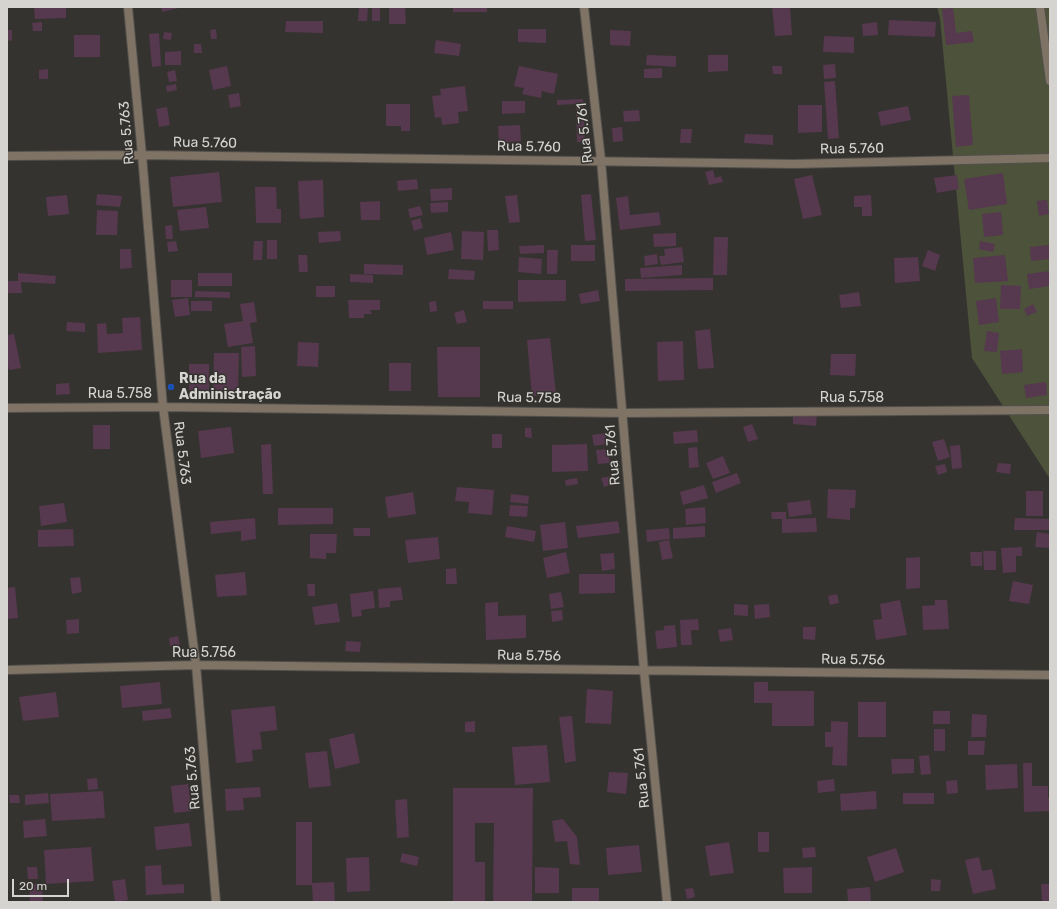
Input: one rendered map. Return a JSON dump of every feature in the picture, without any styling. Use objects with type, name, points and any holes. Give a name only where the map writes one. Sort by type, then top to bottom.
[{"type":"street","name":"Rua 5.763","points":[[128,7],[163,407],[196,665],[216,902]]},
{"type":"street","name":"Rua 5.761","points":[[584,7],[601,160],[644,671],[667,902]]},
{"type":"street","points":[[1040,7],[1050,81]]},
{"type":"street","name":"Rua 5.760","points":[[7,156],[142,155],[601,160],[794,164],[1050,158]]},
{"type":"street","name":"Rua 5.758","points":[[7,408],[163,407],[623,412],[1050,410]]},
{"type":"street","name":"Rua 5.756","points":[[7,670],[196,665],[1050,675]]},
{"type":"green space","points":[[937,7],[1050,7],[1050,479],[972,358],[940,18]]},
{"type":"building","points":[[34,7],[66,7],[66,18],[35,19]]},
{"type":"building","points":[[161,7],[179,7],[179,8],[162,12]]},
{"type":"building","points":[[359,7],[368,7],[367,21],[358,21]]},
{"type":"building","points":[[372,7],[380,7],[380,21],[372,21]]},
{"type":"building","points":[[389,7],[405,7],[406,24],[389,24]]},
{"type":"building","points":[[453,7],[487,7],[487,12],[453,12]]},
{"type":"building","points":[[772,7],[790,7],[792,35],[775,36]]},
{"type":"building","points":[[953,8],[956,33],[972,31],[974,42],[946,45],[942,9]]},
{"type":"building","points":[[889,20],[936,22],[935,37],[888,35]]},
{"type":"building","points":[[286,21],[323,21],[323,33],[285,32]]},
{"type":"building","points":[[42,22],[42,31],[33,31],[32,23]]},
{"type":"building","points":[[877,22],[878,35],[863,36],[862,24]]},
{"type":"building","points":[[216,29],[217,39],[211,39],[210,30]]},
{"type":"building","points":[[518,29],[546,29],[546,43],[518,42]]},
{"type":"building","points":[[7,30],[12,30],[12,41],[7,40]]},
{"type":"building","points":[[610,30],[631,31],[630,46],[610,45]]},
{"type":"building","points":[[164,32],[172,33],[171,40],[163,39]]},
{"type":"building","points":[[159,33],[161,66],[152,67],[149,34]]},
{"type":"building","points":[[74,35],[100,35],[100,57],[74,57]]},
{"type":"building","points":[[824,36],[854,37],[854,53],[823,52]]},
{"type":"building","points":[[436,40],[461,44],[459,56],[434,53]]},
{"type":"building","points":[[194,44],[201,44],[202,53],[194,53]]},
{"type":"building","points":[[181,51],[181,65],[165,65],[165,52]]},
{"type":"building","points":[[647,55],[676,56],[676,67],[646,65]]},
{"type":"building","points":[[708,55],[728,55],[728,71],[708,72]]},
{"type":"building","points":[[835,64],[836,78],[824,79],[823,65]]},
{"type":"building","points":[[227,66],[231,86],[213,90],[209,70]]},
{"type":"building","points":[[519,66],[558,74],[554,94],[542,91],[541,98],[522,94],[524,88],[514,86]]},
{"type":"building","points":[[772,66],[782,66],[782,74],[773,74]]},
{"type":"building","points":[[662,68],[662,78],[644,78],[644,69]]},
{"type":"building","points":[[48,69],[48,79],[39,79],[39,70]]},
{"type":"building","points":[[175,70],[177,81],[169,82],[167,72]]},
{"type":"building","points":[[835,81],[839,138],[828,139],[824,82]]},
{"type":"building","points":[[176,84],[177,90],[167,92],[166,86]]},
{"type":"building","points":[[465,86],[468,111],[458,112],[459,123],[442,125],[441,117],[435,118],[432,96],[441,95],[440,89]]},
{"type":"building","points":[[239,93],[241,106],[230,108],[228,95]]},
{"type":"building","points":[[969,95],[973,145],[956,147],[952,96]]},
{"type":"building","points":[[583,99],[585,142],[577,142],[576,104],[557,105],[557,100]]},
{"type":"building","points":[[502,101],[525,101],[525,113],[502,114]]},
{"type":"building","points":[[386,104],[410,104],[410,131],[401,131],[401,126],[386,126]]},
{"type":"building","points":[[798,105],[822,105],[822,132],[798,133]]},
{"type":"building","points":[[908,106],[911,120],[881,126],[878,112]]},
{"type":"building","points":[[167,107],[170,125],[159,127],[156,109]]},
{"type":"building","points":[[639,110],[640,121],[624,122],[623,111]]},
{"type":"building","points":[[520,125],[521,141],[499,143],[498,126]]},
{"type":"building","points":[[622,127],[623,141],[613,142],[612,128]]},
{"type":"building","points":[[681,129],[692,129],[691,143],[680,143]]},
{"type":"building","points":[[745,134],[773,135],[773,145],[744,143]]},
{"type":"building","points":[[713,170],[715,178],[721,176],[723,182],[709,185],[705,172]]},
{"type":"building","points":[[219,172],[222,202],[173,207],[170,177]]},
{"type":"building","points":[[1003,173],[1007,204],[969,210],[964,179]]},
{"type":"building","points":[[812,175],[822,215],[803,219],[794,179]]},
{"type":"building","points":[[957,175],[959,189],[937,193],[934,178]]},
{"type":"building","points":[[417,179],[418,189],[398,191],[397,181]]},
{"type":"building","points":[[323,180],[324,217],[300,219],[298,181]]},
{"type":"building","points":[[255,187],[276,187],[277,209],[281,209],[281,223],[256,223]]},
{"type":"building","points":[[452,188],[452,200],[431,201],[430,189]]},
{"type":"building","points":[[97,194],[122,196],[120,207],[96,205]]},
{"type":"building","points":[[591,194],[596,240],[585,241],[581,195]]},
{"type":"building","points":[[67,195],[69,214],[48,216],[46,197]]},
{"type":"building","points":[[517,195],[520,222],[509,223],[505,196]]},
{"type":"building","points":[[871,195],[872,216],[862,216],[862,207],[854,207],[854,196]]},
{"type":"building","points":[[628,196],[630,215],[659,212],[661,225],[620,230],[616,198]]},
{"type":"building","points":[[1047,200],[1049,214],[1039,216],[1037,201]]},
{"type":"building","points":[[380,201],[380,220],[361,220],[360,202]]},
{"type":"building","points":[[448,202],[448,212],[431,213],[430,203]]},
{"type":"building","points":[[420,206],[423,215],[410,218],[408,209]]},
{"type":"building","points":[[206,207],[209,228],[180,231],[177,210]]},
{"type":"building","points":[[97,210],[118,211],[117,235],[96,235]]},
{"type":"building","points":[[1001,212],[1003,235],[984,237],[982,214]]},
{"type":"building","points":[[420,218],[423,228],[414,231],[411,221]]},
{"type":"building","points":[[172,225],[173,239],[166,239],[165,226]]},
{"type":"building","points":[[487,230],[498,230],[499,250],[488,251]]},
{"type":"building","points":[[340,231],[341,241],[319,243],[318,232]]},
{"type":"building","points":[[462,231],[484,232],[483,260],[461,259]]},
{"type":"building","points":[[451,232],[454,250],[427,255],[424,238]]},
{"type":"building","points":[[676,233],[676,246],[654,247],[653,234]]},
{"type":"building","points":[[714,237],[728,237],[727,275],[713,275]]},
{"type":"building","points":[[267,240],[277,240],[277,259],[267,259]]},
{"type":"building","points":[[176,241],[178,251],[168,252],[167,242]]},
{"type":"building","points":[[254,241],[263,241],[262,260],[253,260]]},
{"type":"building","points":[[980,241],[995,244],[993,252],[979,249]]},
{"type":"building","points":[[544,245],[544,253],[520,254],[519,246]]},
{"type":"building","points":[[571,245],[595,245],[595,261],[571,261]]},
{"type":"building","points":[[1050,245],[1050,259],[1031,261],[1030,247]]},
{"type":"building","points":[[682,247],[684,262],[661,265],[659,256],[665,256],[664,249]]},
{"type":"building","points":[[120,249],[131,249],[132,268],[120,269]]},
{"type":"building","points":[[547,250],[558,250],[557,274],[547,274]]},
{"type":"building","points":[[928,250],[940,255],[935,271],[922,266]]},
{"type":"building","points":[[657,254],[658,264],[645,266],[644,256]]},
{"type":"building","points":[[298,255],[307,255],[308,272],[299,272]]},
{"type":"building","points":[[1005,255],[1008,281],[975,283],[973,258]]},
{"type":"building","points":[[519,257],[542,259],[541,274],[518,272]]},
{"type":"building","points":[[918,257],[920,281],[895,283],[894,258]]},
{"type":"building","points":[[364,264],[403,265],[403,275],[364,274]]},
{"type":"building","points":[[682,265],[682,275],[641,278],[640,268]]},
{"type":"building","points":[[449,269],[475,271],[474,280],[448,279]]},
{"type":"building","points":[[1050,271],[1050,286],[1029,289],[1027,274]]},
{"type":"building","points":[[18,273],[56,276],[55,284],[21,282],[22,293],[7,293],[7,281],[18,281]]},
{"type":"building","points":[[198,273],[232,273],[232,286],[198,286]]},
{"type":"building","points":[[350,274],[373,275],[373,283],[350,282]]},
{"type":"building","points":[[713,278],[713,290],[625,291],[625,279]]},
{"type":"building","points":[[171,280],[192,280],[192,297],[171,297]]},
{"type":"building","points":[[518,280],[566,280],[566,301],[518,302]]},
{"type":"building","points":[[1001,285],[1021,286],[1020,309],[1000,309]]},
{"type":"building","points":[[316,286],[335,286],[335,297],[316,297]]},
{"type":"building","points":[[598,290],[600,301],[581,304],[579,294]]},
{"type":"building","points":[[195,291],[230,292],[230,298],[195,297]]},
{"type":"building","points":[[859,292],[861,306],[841,308],[839,295]]},
{"type":"building","points":[[188,298],[190,315],[175,317],[172,300]]},
{"type":"building","points":[[996,298],[999,322],[979,325],[976,301]]},
{"type":"building","points":[[348,300],[380,300],[380,310],[370,310],[372,314],[364,314],[364,318],[349,318]]},
{"type":"building","points":[[191,301],[212,301],[212,311],[191,311]]},
{"type":"building","points":[[436,301],[437,311],[430,312],[429,302]]},
{"type":"building","points":[[483,301],[513,301],[513,309],[483,309]]},
{"type":"building","points":[[254,302],[257,322],[250,323],[253,343],[228,347],[224,324],[243,321],[240,304]]},
{"type":"building","points":[[1033,304],[1037,312],[1027,316],[1024,309]]},
{"type":"building","points":[[464,310],[467,322],[457,324],[454,313]]},
{"type":"building","points":[[140,317],[142,350],[98,353],[97,324],[106,323],[107,334],[123,333],[122,318]]},
{"type":"building","points":[[67,322],[85,323],[85,332],[66,331]]},
{"type":"building","points":[[710,329],[714,368],[698,369],[695,331]]},
{"type":"building","points":[[987,331],[999,333],[997,352],[984,351]]},
{"type":"building","points":[[14,334],[21,368],[9,370],[7,361],[7,335]]},
{"type":"building","points":[[550,338],[556,394],[532,396],[527,340]]},
{"type":"building","points":[[683,341],[684,380],[658,381],[657,342]]},
{"type":"building","points":[[298,342],[319,343],[318,367],[297,366]]},
{"type":"building","points":[[255,346],[256,376],[242,377],[241,347]]},
{"type":"building","points":[[437,347],[480,347],[480,397],[438,397]]},
{"type":"building","points":[[1022,349],[1023,372],[1002,374],[1000,351]]},
{"type":"building","points":[[214,353],[239,353],[238,394],[213,394]]},
{"type":"building","points":[[831,354],[856,354],[855,376],[830,375]]},
{"type":"building","points":[[389,363],[411,363],[411,391],[389,391]]},
{"type":"building","points":[[189,364],[209,364],[209,394],[189,394]]},
{"type":"building","points":[[1046,382],[1047,395],[1026,398],[1024,385]]},
{"type":"building","points":[[69,383],[70,394],[56,395],[56,384]]},
{"type":"building","points":[[793,413],[817,415],[816,426],[793,424]]},
{"type":"building","points":[[752,424],[758,439],[748,442],[743,427]]},
{"type":"building","points":[[93,425],[110,425],[110,449],[93,449]]},
{"type":"building","points":[[231,427],[234,453],[201,458],[198,431]]},
{"type":"building","points":[[525,428],[531,428],[532,438],[525,437]]},
{"type":"building","points":[[697,430],[698,442],[674,444],[673,432]]},
{"type":"building","points":[[606,433],[607,444],[594,446],[592,435]]},
{"type":"building","points":[[492,434],[502,434],[502,448],[492,448]]},
{"type":"building","points":[[944,439],[950,457],[938,461],[932,442]]},
{"type":"building","points":[[271,444],[273,494],[263,494],[261,445]]},
{"type":"building","points":[[587,444],[588,471],[552,472],[552,445]]},
{"type":"building","points":[[960,445],[962,468],[952,469],[950,446]]},
{"type":"building","points":[[697,447],[699,467],[689,468],[688,448]]},
{"type":"building","points":[[608,449],[610,463],[598,464],[596,450]]},
{"type":"building","points":[[723,456],[730,473],[713,479],[706,463]]},
{"type":"building","points":[[998,463],[1011,464],[1010,474],[996,472]]},
{"type":"building","points":[[945,464],[947,472],[938,475],[935,466]]},
{"type":"building","points":[[737,473],[741,483],[716,493],[712,482]]},
{"type":"building","points":[[612,476],[614,484],[604,487],[601,478]]},
{"type":"building","points":[[577,478],[578,484],[566,486],[565,480]]},
{"type":"building","points":[[704,485],[708,498],[683,505],[680,492]]},
{"type":"building","points":[[457,487],[494,490],[492,515],[468,513],[469,502],[455,501]]},
{"type":"building","points":[[828,489],[856,490],[855,508],[850,508],[850,520],[827,518]]},
{"type":"building","points":[[1026,491],[1043,491],[1043,516],[1026,516]]},
{"type":"building","points":[[413,492],[416,514],[388,518],[385,497]]},
{"type":"building","points":[[511,494],[529,496],[528,504],[510,502]]},
{"type":"building","points":[[810,500],[812,514],[789,517],[787,503]]},
{"type":"building","points":[[64,503],[67,522],[41,526],[39,506]]},
{"type":"building","points":[[510,505],[528,506],[527,517],[509,516]]},
{"type":"building","points":[[705,507],[706,523],[686,525],[685,509]]},
{"type":"building","points":[[278,508],[333,508],[333,524],[278,525]]},
{"type":"building","points":[[771,512],[786,512],[786,519],[816,518],[817,532],[782,533],[782,519],[772,519]]},
{"type":"building","points":[[255,518],[256,539],[241,541],[241,531],[211,534],[210,522]]},
{"type":"building","points":[[1015,518],[1050,519],[1050,530],[1014,530]]},
{"type":"building","points":[[618,521],[620,533],[578,538],[576,526]]},
{"type":"building","points":[[565,522],[568,548],[543,551],[540,525]]},
{"type":"building","points":[[507,526],[536,531],[534,542],[505,537]]},
{"type":"building","points":[[705,526],[705,537],[673,539],[673,528]]},
{"type":"building","points":[[353,528],[370,528],[370,536],[354,536]]},
{"type":"building","points":[[669,528],[670,539],[647,542],[646,530]]},
{"type":"building","points":[[73,529],[74,546],[38,547],[38,530]]},
{"type":"building","points":[[1037,532],[1050,534],[1050,548],[1035,547]]},
{"type":"building","points":[[310,534],[337,534],[336,553],[326,553],[326,559],[310,558]]},
{"type":"building","points":[[438,537],[440,559],[408,563],[405,540]]},
{"type":"building","points":[[669,540],[673,558],[662,560],[659,542]]},
{"type":"building","points":[[1022,547],[1022,556],[1016,556],[1016,572],[1003,573],[1001,548]]},
{"type":"building","points":[[983,551],[996,551],[996,570],[984,570]]},
{"type":"building","points":[[566,552],[570,573],[547,578],[543,558]]},
{"type":"building","points":[[970,552],[982,552],[982,566],[971,566]]},
{"type":"building","points":[[614,553],[615,569],[602,571],[600,554]]},
{"type":"building","points":[[920,557],[920,588],[906,589],[906,558]]},
{"type":"building","points":[[456,568],[457,584],[446,584],[446,569]]},
{"type":"building","points":[[245,572],[247,595],[217,597],[215,575]]},
{"type":"building","points":[[579,574],[615,574],[615,593],[579,594]]},
{"type":"building","points":[[80,577],[82,592],[72,594],[70,578]]},
{"type":"building","points":[[1013,581],[1033,585],[1029,604],[1009,601]]},
{"type":"building","points":[[307,584],[315,584],[315,596],[308,596]]},
{"type":"building","points":[[15,587],[18,618],[7,619],[7,588]]},
{"type":"building","points":[[401,587],[403,600],[390,601],[390,607],[379,608],[378,589]]},
{"type":"building","points":[[373,591],[375,608],[361,610],[362,616],[352,617],[350,594]]},
{"type":"building","points":[[561,592],[564,607],[551,609],[549,594]]},
{"type":"building","points":[[837,594],[839,603],[830,605],[828,596]]},
{"type":"building","points":[[900,600],[907,635],[876,640],[873,620],[882,619],[880,604]]},
{"type":"building","points":[[935,600],[947,600],[949,629],[923,630],[922,606],[935,605]]},
{"type":"building","points":[[498,602],[498,616],[526,615],[526,638],[486,640],[485,603]]},
{"type":"building","points":[[337,603],[340,622],[315,625],[312,607]]},
{"type":"building","points":[[734,604],[748,605],[748,616],[734,615]]},
{"type":"building","points":[[769,604],[770,617],[755,619],[754,605]]},
{"type":"building","points":[[562,610],[563,620],[552,622],[551,611]]},
{"type":"building","points":[[79,619],[79,633],[67,634],[66,620]]},
{"type":"building","points":[[698,619],[699,630],[691,630],[692,645],[681,645],[680,620]]},
{"type":"building","points":[[675,625],[677,647],[657,649],[655,631],[664,630],[664,626]]},
{"type":"building","points":[[803,627],[816,627],[815,640],[803,639]]},
{"type":"building","points":[[731,628],[733,640],[720,642],[718,630]]},
{"type":"building","points":[[178,636],[180,645],[170,646],[169,638]]},
{"type":"building","points":[[346,641],[361,642],[360,652],[345,651]]},
{"type":"building","points":[[160,682],[162,704],[122,708],[120,686]]},
{"type":"building","points":[[754,682],[768,682],[768,691],[814,691],[814,726],[772,726],[772,703],[754,703]]},
{"type":"building","points":[[587,689],[613,691],[611,724],[585,723]]},
{"type":"building","points":[[56,692],[59,717],[23,721],[19,697]]},
{"type":"building","points":[[858,702],[886,702],[886,737],[858,737]]},
{"type":"building","points":[[275,706],[277,730],[260,732],[262,749],[252,750],[253,761],[236,763],[231,710]]},
{"type":"building","points":[[170,708],[172,718],[143,721],[142,711]]},
{"type":"building","points":[[933,711],[950,711],[950,724],[933,724]]},
{"type":"building","points":[[972,714],[987,715],[986,737],[971,737]]},
{"type":"building","points":[[572,716],[576,761],[565,763],[559,717]]},
{"type":"building","points":[[475,721],[475,732],[465,732],[465,722]]},
{"type":"building","points":[[831,721],[848,722],[847,766],[832,765],[833,747],[825,747],[825,732],[831,732]]},
{"type":"building","points":[[934,729],[945,729],[945,751],[934,751]]},
{"type":"building","points":[[354,733],[360,763],[335,769],[329,739]]},
{"type":"building","points":[[968,741],[985,741],[984,755],[968,755]]},
{"type":"building","points":[[547,745],[550,782],[515,785],[512,747]]},
{"type":"building","points":[[327,751],[331,786],[309,788],[305,753]]},
{"type":"building","points":[[929,755],[931,774],[921,775],[919,756]]},
{"type":"building","points":[[891,759],[914,759],[914,773],[892,774]]},
{"type":"building","points":[[1023,763],[1032,763],[1032,786],[1048,786],[1050,811],[1024,812]]},
{"type":"building","points":[[1017,764],[1018,788],[986,790],[985,765]]},
{"type":"building","points":[[609,772],[628,773],[626,794],[607,792]]},
{"type":"building","points":[[97,778],[98,789],[88,790],[87,779]]},
{"type":"building","points":[[834,779],[835,791],[818,793],[817,781]]},
{"type":"building","points":[[957,780],[958,793],[947,794],[946,781]]},
{"type":"building","points":[[188,784],[192,811],[174,813],[171,786]]},
{"type":"building","points":[[260,787],[261,797],[243,798],[244,810],[226,811],[225,789]]},
{"type":"building","points":[[453,788],[533,788],[532,902],[493,902],[494,823],[475,823],[475,862],[485,862],[485,902],[453,902]]},
{"type":"building","points":[[103,791],[105,818],[52,821],[50,794]]},
{"type":"building","points":[[876,791],[877,809],[841,811],[840,794]]},
{"type":"building","points":[[48,793],[49,803],[25,805],[25,795]]},
{"type":"building","points":[[903,793],[934,793],[934,804],[903,804]]},
{"type":"building","points":[[9,795],[19,795],[20,803],[10,803]]},
{"type":"building","points":[[407,799],[409,837],[397,838],[395,800]]},
{"type":"building","points":[[45,819],[47,836],[24,838],[23,821]]},
{"type":"building","points":[[563,819],[577,837],[580,865],[570,864],[567,841],[555,842],[552,821]]},
{"type":"building","points":[[296,822],[312,822],[312,883],[334,882],[335,902],[313,902],[312,885],[296,885]]},
{"type":"building","points":[[189,823],[192,846],[156,850],[154,827]]},
{"type":"building","points":[[758,832],[769,832],[769,852],[758,852]]},
{"type":"building","points":[[729,842],[734,873],[710,876],[705,846]]},
{"type":"building","points":[[639,845],[642,872],[608,875],[606,848]]},
{"type":"building","points":[[91,847],[94,881],[46,884],[44,850]]},
{"type":"building","points":[[815,847],[816,857],[803,858],[802,848]]},
{"type":"building","points":[[896,848],[904,872],[875,882],[867,857]]},
{"type":"building","points":[[402,853],[419,857],[417,866],[400,862]]},
{"type":"building","points":[[369,857],[370,891],[347,892],[346,858]]},
{"type":"building","points":[[979,857],[982,871],[992,869],[996,889],[973,894],[965,860]]},
{"type":"building","points":[[161,865],[162,885],[184,884],[184,893],[146,895],[145,866]]},
{"type":"building","points":[[27,867],[37,867],[38,879],[28,879]]},
{"type":"building","points":[[535,867],[559,868],[559,893],[535,893]]},
{"type":"building","points":[[812,867],[812,893],[784,893],[783,868]]},
{"type":"building","points":[[125,879],[128,900],[115,902],[112,881]]},
{"type":"building","points":[[931,879],[941,880],[940,891],[931,891]]},
{"type":"building","points":[[42,883],[43,902],[30,902],[29,884]]},
{"type":"building","points":[[1041,884],[1050,884],[1050,902],[1042,902]]},
{"type":"building","points":[[870,887],[871,902],[848,902],[847,889]]},
{"type":"building","points":[[572,888],[599,888],[599,902],[572,902]]},
{"type":"building","points":[[693,888],[695,897],[687,899],[685,889]]},
{"type":"place","name":"Rua da Administração","points":[[171,387]]}]
